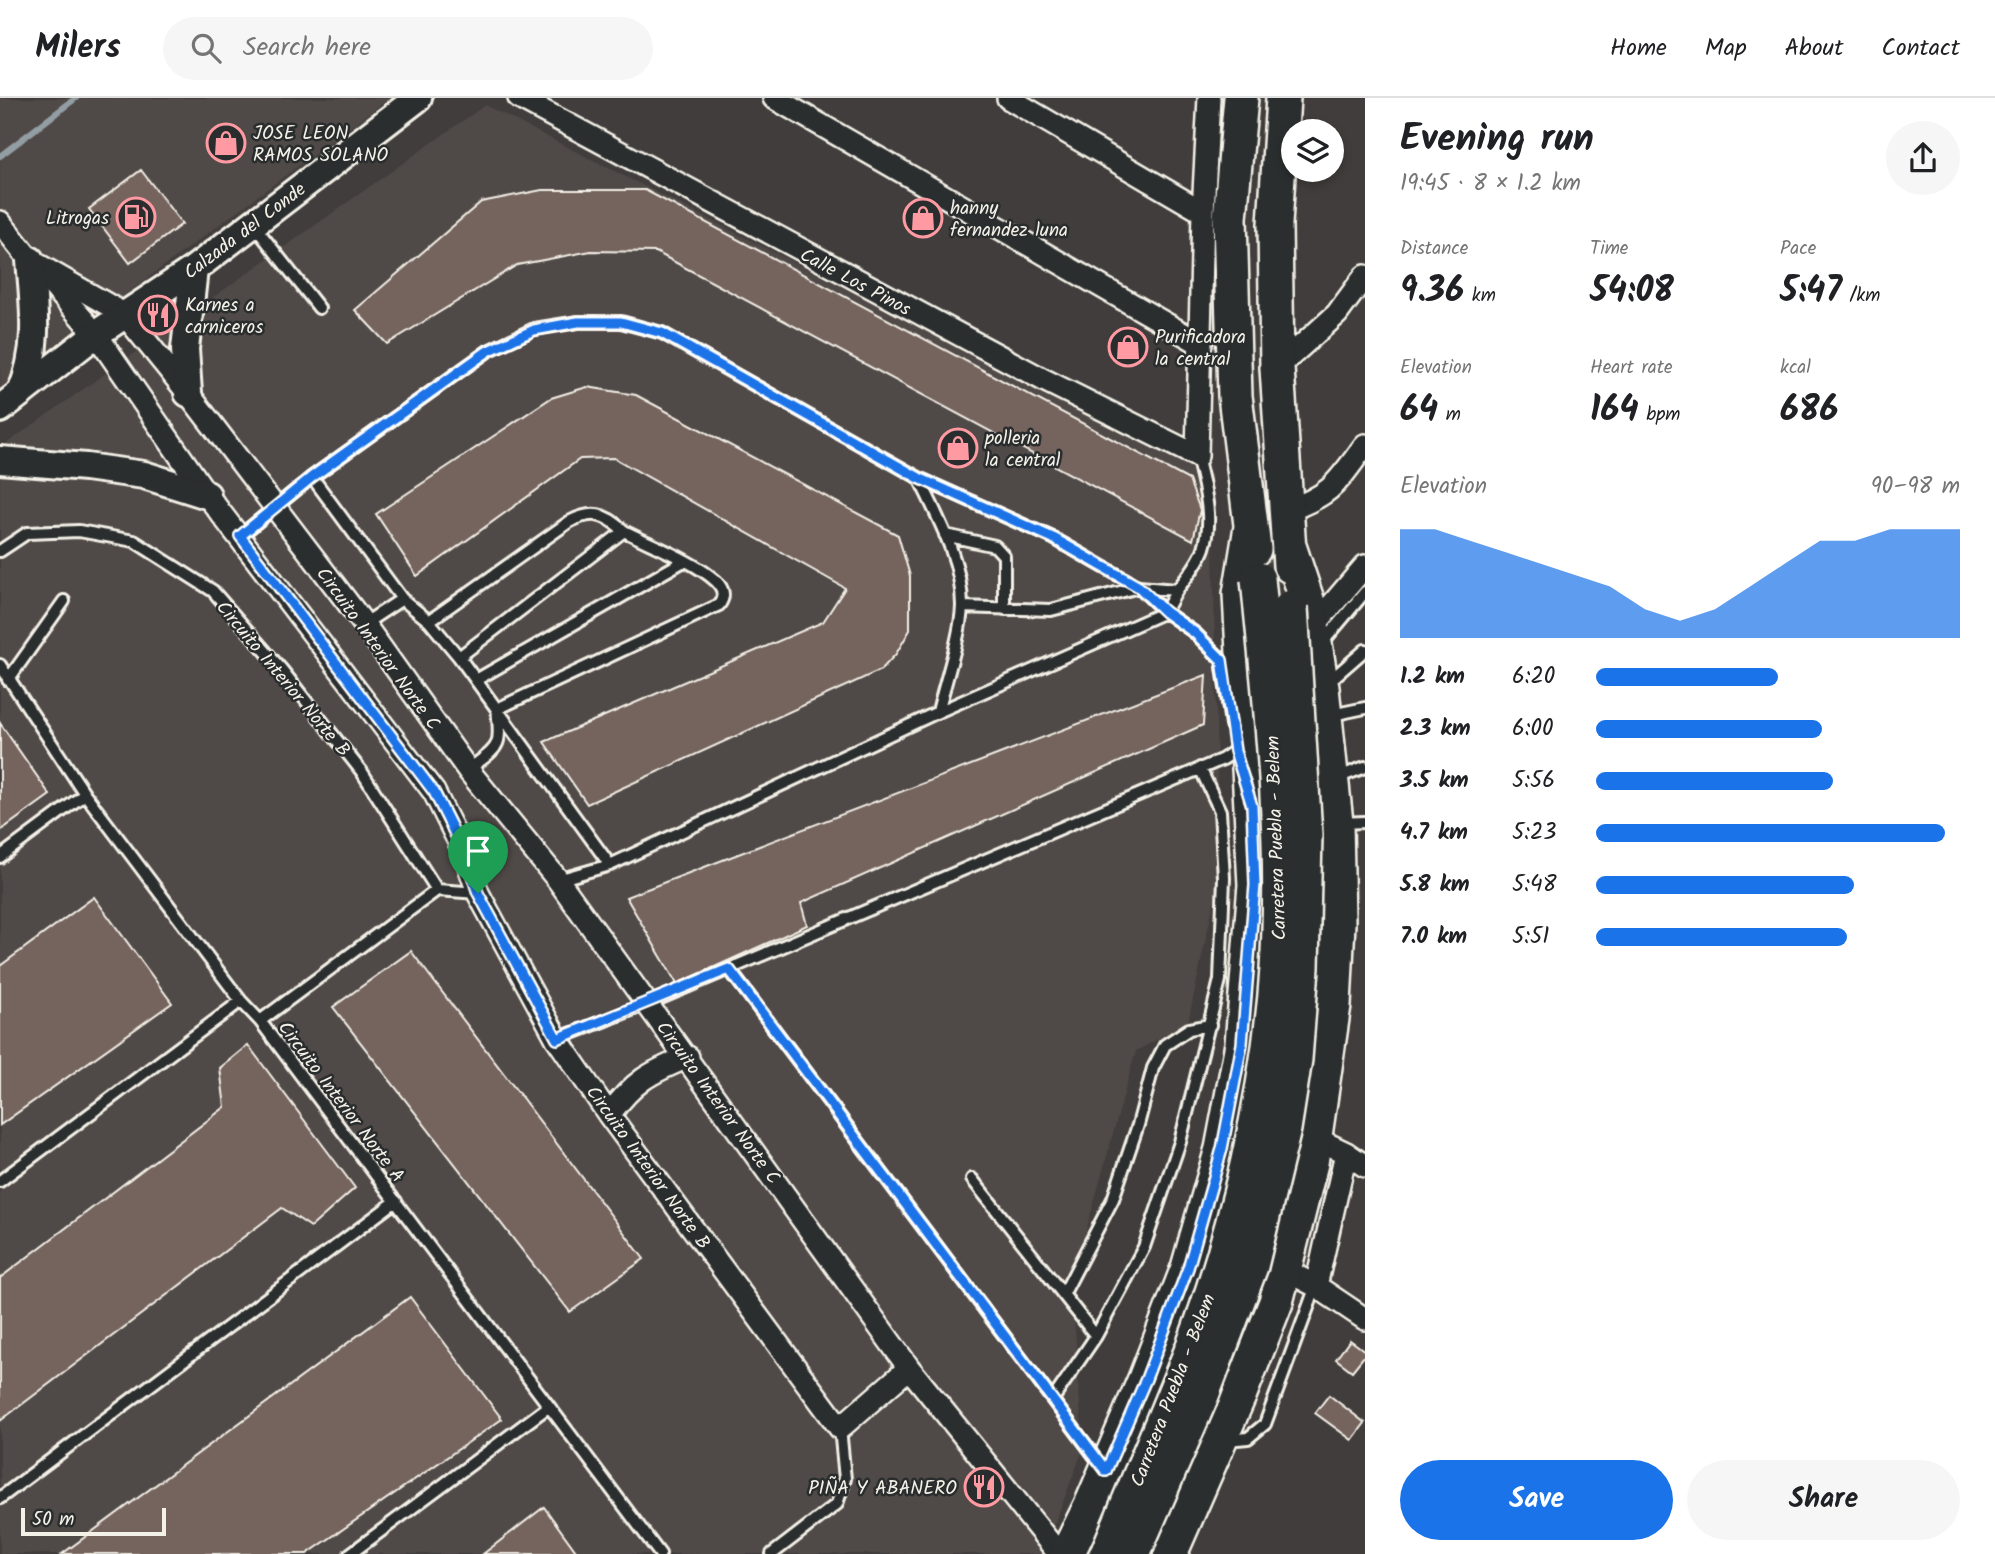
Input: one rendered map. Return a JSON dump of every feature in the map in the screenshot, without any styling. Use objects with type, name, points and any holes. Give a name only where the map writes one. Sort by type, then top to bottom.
[{"type":"main road","name":"Carretera Puebla - Belem","points":[[1133,1554],[1202,1395],[1251,1266],[1284,1129],[1295,1059],[1301,981],[1305,835],[1306,628],[1289,546],[1277,368],[1275,224],[1283,98]]},
{"type":"main road","name":"Carretera Puebla - Belem","points":[[1107,1554],[1192,1348],[1214,1281],[1245,1169],[1267,1056],[1277,970],[1277,783],[1258,579],[1235,396],[1229,118]]},
{"type":"main road","points":[[1067,1554],[1146,1379],[1188,1268],[1222,1149],[1242,1044],[1235,973],[1255,885],[1240,594],[1251,527]]},
{"type":"main road","points":[[1170,1554],[1220,1441],[1276,1302],[1315,1138],[1334,1005],[1338,923],[1351,822],[1331,780],[1323,702],[1306,628]]},
{"type":"main road","points":[[1106,1471],[1122,1496],[1146,1513],[1187,1516]]},
{"type":"street","name":"Calzada del Conde","points":[[10,401],[96,334],[194,269],[418,98]]},
{"type":"street","name":"Calle Los Pinos","points":[[519,98],[1044,380],[1197,456]]},
{"type":"street","points":[[774,98],[1201,344]]},
{"type":"street","points":[[1008,98],[1203,212]]},
{"type":"street","points":[[1197,456],[1203,212],[1229,118],[1209,98]]},
{"type":"street","points":[[0,222],[96,334],[207,495],[240,536]]},
{"type":"street","points":[[30,260],[124,314]]},
{"type":"street","points":[[10,401],[31,368],[34,334],[30,260]]},
{"type":"street","points":[[188,393],[185,349],[194,269]]},
{"type":"street","points":[[1277,368],[1337,314],[1365,276]]},
{"type":"street","name":"Circuito Interior Norte C","points":[[124,314],[188,393],[364,624],[468,770],[558,880],[688,1057],[909,1368],[1059,1554]]},
{"type":"street","points":[[1286,512],[1311,502],[1334,487],[1365,444]]},
{"type":"street","points":[[0,460],[144,475],[207,495]]},
{"type":"street","name":"Circuito Interior Norte B","points":[[240,536],[434,792],[465,854],[478,893],[557,1039],[609,1115],[840,1428]]},
{"type":"street","points":[[1306,628],[1365,566]]},
{"type":"street","points":[[609,1115],[628,1090],[655,1070],[688,1057]]},
{"type":"street","points":[[1315,1138],[1346,1153],[1365,1167]]},
{"type":"street","points":[[1316,1286],[1346,1153]]},
{"type":"street","points":[[1285,1270],[1316,1286],[1365,1319]]},
{"type":"street","points":[[840,1428],[909,1368]]},
{"type":"lane","points":[[253,224],[318,308]]},
{"type":"lane","points":[[240,536],[312,477],[488,351],[534,330],[578,322],[621,322],[662,333],[919,478],[1053,538],[1139,587],[1165,612],[1195,633],[1222,660],[1235,751],[1252,806]]},
{"type":"lane","points":[[558,880],[610,865],[938,712],[1165,612],[1204,550],[1208,523],[1207,498],[1197,456]]},
{"type":"lane","points":[[312,477],[402,599],[429,621],[459,657],[610,865]]},
{"type":"lane","points":[[919,478],[958,569],[962,607],[938,712]]},
{"type":"lane","points":[[429,621],[569,522],[583,515],[598,515],[611,519],[624,531],[684,561],[717,582],[724,593],[719,605],[497,709]]},
{"type":"lane","name":"Circuito Interior Norte B","points":[[0,551],[27,533],[79,531],[134,541],[213,591],[282,670],[362,772],[437,890]]},
{"type":"lane","points":[[459,657],[624,531]]},
{"type":"lane","points":[[945,535],[995,546],[1004,556],[1004,608]]},
{"type":"lane","points":[[476,680],[684,561]]},
{"type":"lane","points":[[962,607],[1051,610],[1139,587],[1177,590]]},
{"type":"lane","points":[[1306,628],[1365,592]]},
{"type":"lane","points":[[364,624],[402,599]]},
{"type":"lane","points":[[8,680],[64,601]]},
{"type":"lane","points":[[1323,702],[1365,650]]},
{"type":"lane","name":"Circuito Interior Norte A","points":[[0,665],[85,794],[260,1021],[660,1554]]},
{"type":"lane","points":[[1323,702],[1365,708]]},
{"type":"lane","points":[[468,770],[497,747],[500,736],[497,709]]},
{"type":"lane","points":[[557,1039],[648,1004],[1223,760],[1235,751]]},
{"type":"lane","points":[[1331,780],[1365,767]]},
{"type":"lane","points":[[1054,1399],[1096,1336],[1144,1247],[1180,1142],[1210,1025],[1235,973],[1224,878],[1220,811],[1200,768]]},
{"type":"lane","points":[[0,857],[85,794]]},
{"type":"lane","points":[[260,1021],[437,890],[478,893]]},
{"type":"lane","points":[[729,969],[1106,1471]]},
{"type":"lane","points":[[0,1181],[242,1001]]},
{"type":"lane","points":[[1064,1293],[1113,1199],[1139,1125],[1153,1068],[1165,1045],[1189,1029],[1210,1025]]},
{"type":"lane","points":[[972,1178],[1096,1336]]},
{"type":"lane","points":[[0,1498],[396,1201]]},
{"type":"lane","points":[[1220,1441],[1248,1438],[1265,1424],[1316,1286]]},
{"type":"lane","points":[[350,1554],[548,1407]]},
{"type":"lane","points":[[772,1554],[837,1504],[845,1479],[840,1428]]},
{"type":"shaded area","points":[[0,98],[390,98],[0,388]]},
{"type":"shaded area","points":[[485,105],[1212,475],[1219,878],[1188,1023],[1136,1051],[1072,1282],[1083,1450],[1043,1554],[0,1554],[0,448]]},
{"type":"building","name":"Litrogas","points":[[141,170],[182,224],[130,263],[89,209]]},
{"type":"building","points":[[542,190],[645,190],[1189,480],[1200,510],[1193,540],[656,252],[591,251],[517,265],[387,344],[355,310],[481,202]]},
{"type":"building","points":[[587,387],[636,395],[898,535],[910,576],[910,630],[896,654],[881,670],[587,804],[544,742],[823,622],[845,588],[614,458],[580,459],[417,576],[376,514],[551,398]]},
{"type":"building","points":[[1206,675],[1203,725],[801,903],[807,925],[677,984],[626,897]]},
{"type":"building","points":[[0,723],[50,795],[0,831]]},
{"type":"building","points":[[94,897],[172,1003],[0,1125],[0,966]]},
{"type":"building","points":[[411,951],[644,1259],[570,1312],[333,1007]]},
{"type":"building","points":[[248,1045],[355,1188],[311,1227],[282,1208],[0,1421],[0,1278],[225,1107],[220,1068]]},
{"type":"building","points":[[410,1297],[502,1419],[307,1554],[62,1554]]},
{"type":"building","points":[[1350,1340],[1365,1351],[1365,1355],[1352,1371],[1336,1359]]},
{"type":"building","points":[[1329,1395],[1365,1423],[1352,1440],[1315,1413]]},
{"type":"building","points":[[544,1507],[578,1554],[483,1554]]},
{"type":"waterway","points":[[0,156],[76,98]]},
{"type":"place","name":"JOSE LEON RAMOS SOLANO","points":[[226,143]]},
{"type":"place","name":"Litrogas","points":[[136,217]]},
{"type":"place","name":"hanny fernandez luna","points":[[923,218]]},
{"type":"place","name":"Karnes a carniceros","points":[[158,315]]},
{"type":"place","name":"Purificadora la central","points":[[1128,347]]},
{"type":"place","name":"polleria la central","points":[[958,448]]},
{"type":"place","name":"PIÑA Y ABANERO","points":[[984,1487]]},
{"type":"route","points":[[578,322],[621,322],[662,333],[919,478],[1053,538],[1139,587],[1165,612],[1195,633],[1222,660],[1235,751],[1252,806],[1255,885],[1242,1044],[1222,1149],[1188,1268],[1146,1379],[1106,1471],[729,969],[557,1039],[478,893],[465,854],[434,792],[240,536],[312,477],[488,351],[534,330],[578,322]]}]
